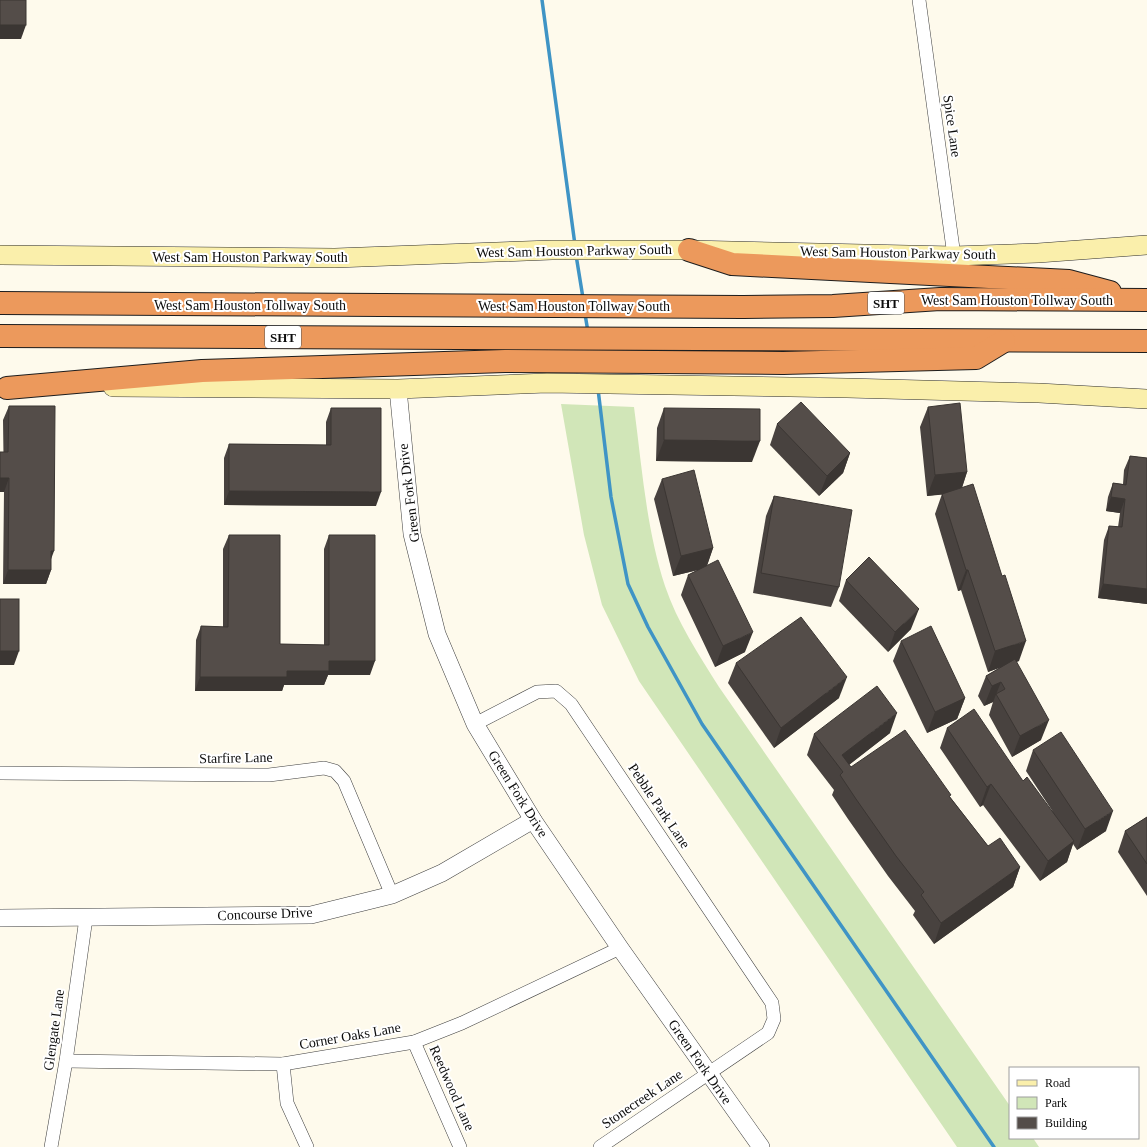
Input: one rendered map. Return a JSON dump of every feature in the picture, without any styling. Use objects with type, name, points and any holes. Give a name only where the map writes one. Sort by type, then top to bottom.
[{"type":"highway","points":[[688,250],[732,264],[1069,281],[1144,300]]},
{"type":"highway","name":"West Sam Houston Tollway South","points":[[0,303],[833,306],[940,299],[1144,300]]},
{"type":"highway","name":"SHT","points":[[0,336],[1147,341]]},
{"type":"highway","points":[[3,388],[202,371],[505,361],[783,363],[976,358],[1004,340]]},
{"type":"main road","name":"West Sam Houston Parkway South","points":[[0,255],[335,258],[552,250],[688,250],[954,256],[1038,253],[1147,245]]},
{"type":"main road","points":[[3,388],[398,389],[547,382],[563,384],[848,388],[1039,393],[1147,399]]},
{"type":"street","name":"Spice Lane","points":[[919,0],[954,256]]},
{"type":"street","name":"Green Fork Drive","points":[[398,389],[412,534],[437,634],[475,724],[533,820],[620,948],[760,1147]]},
{"type":"street","name":"Pebble Park Lane","points":[[475,724],[537,692],[556,691],[571,704],[772,1004],[774,1019]]},
{"type":"street","name":"Starfire Lane","points":[[0,773],[269,775],[324,768],[335,771],[344,781],[392,895]]},
{"type":"street","name":"Concourse Drive","points":[[0,918],[311,915],[392,895],[442,873],[533,820]]},
{"type":"street","name":"Glengate Lane","points":[[51,1147],[66,1061],[86,918]]},
{"type":"street","name":"Corner Oaks Lane","points":[[66,1061],[283,1064],[414,1042],[462,1023],[620,948]]},
{"type":"street","name":"Stonecreek Lane","points":[[600,1147],[768,1033],[774,1019]]},
{"type":"street","name":"Reedwood Lane","points":[[414,1042],[460,1147]]},
{"type":"street","points":[[283,1064],[287,1103],[307,1147]]},
{"type":"green space","points":[[561,404],[634,407],[645,497],[653,542],[665,586],[689,638],[719,687],[1009,1105],[1009,1139],[1034,1139],[1039,1147],[957,1147],[639,681],[602,605],[584,535]]},
{"type":"building","points":[[0,0],[26,0],[26,25],[0,25]]},
{"type":"building","points":[[801,402],[850,453],[827,476],[777,424]]},
{"type":"building","points":[[960,403],[967,472],[935,475],[928,407]]},
{"type":"building","points":[[9,406],[55,406],[54,551],[51,551],[51,570],[8,570],[9,478],[0,478],[0,452],[8,452]]},
{"type":"building","points":[[331,408],[381,408],[381,492],[229,491],[229,444],[331,445]]},
{"type":"building","points":[[664,408],[760,409],[760,441],[664,440]]},
{"type":"building","points":[[1130,456],[1147,458],[1147,589],[1103,584],[1109,526],[1122,527],[1125,499],[1111,497],[1113,483],[1126,485]]},
{"type":"building","points":[[694,470],[713,548],[681,556],[662,479]]},
{"type":"building","points":[[973,484],[1002,576],[1005,575],[1026,641],[995,651],[968,570],[966,570],[942,494]]},
{"type":"building","points":[[774,496],[852,510],[839,587],[761,573]]},
{"type":"building","points":[[229,535],[280,535],[280,644],[329,645],[329,535],[375,535],[375,661],[329,661],[329,671],[287,671],[287,677],[200,677],[201,626],[228,627]]},
{"type":"building","points":[[869,557],[919,609],[895,632],[846,580]]},
{"type":"building","points":[[718,560],[753,632],[723,646],[688,575]]},
{"type":"building","points":[[0,599],[19,599],[19,651],[0,651]]},
{"type":"building","points":[[801,617],[847,677],[781,728],[736,663]]},
{"type":"building","points":[[931,626],[965,698],[935,712],[901,641]]},
{"type":"building","points":[[1015,659],[1049,720],[1020,736],[996,694],[1005,689],[1001,682],[992,686],[986,676]]},
{"type":"building","points":[[877,686],[897,713],[842,755],[851,767],[905,730],[951,795],[949,796],[988,846],[1000,838],[1020,867],[941,923],[921,895],[924,892],[896,856],[856,799],[840,775],[843,772],[814,734]]},
{"type":"building","points":[[974,709],[1023,781],[1027,777],[1074,841],[1048,861],[991,784],[987,787],[947,728]]},
{"type":"building","points":[[1061,732],[1113,811],[1085,829],[1033,750]]},
{"type":"building","points":[[1147,817],[1147,864],[1125,831]]},
{"type":"waterway","points":[[542,0],[575,245]]},
{"type":"waterway","points":[[576,255],[583,298]]},
{"type":"waterway","points":[[585,314],[588,332]]},
{"type":"waterway","points":[[598,389],[611,497],[628,584],[648,627],[702,724],[994,1147]]}]
